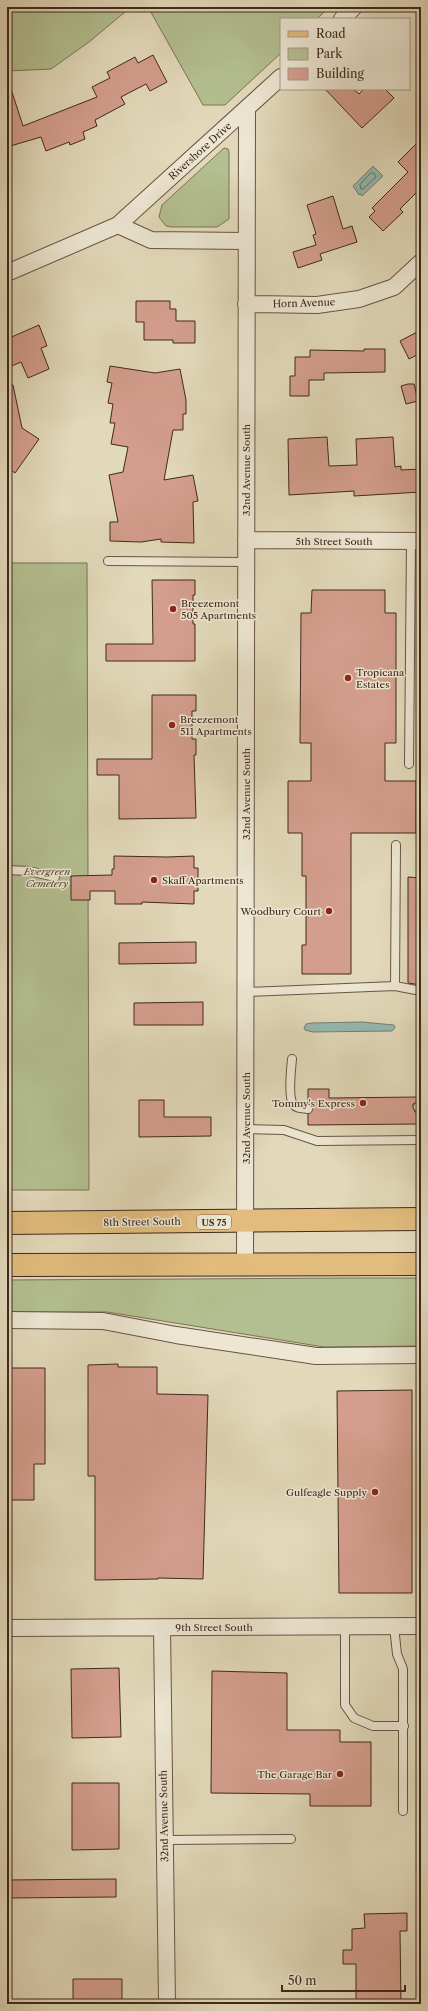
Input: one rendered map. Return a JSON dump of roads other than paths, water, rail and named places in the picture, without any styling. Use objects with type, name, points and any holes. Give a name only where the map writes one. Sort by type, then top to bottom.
[{"type":"main road","name":"8th Street South","points":[[7,1223],[421,1219]]},
{"type":"main road","points":[[7,1265],[245,1263],[421,1264]]},
{"type":"street","points":[[343,18],[354,7]]},
{"type":"street","name":"Rivershore Drive","points":[[7,273],[118,225],[280,78]]},
{"type":"street","name":"32nd Avenue South","points":[[245,1263],[247,109]]},
{"type":"street","points":[[118,225],[151,240],[246,241]]},
{"type":"street","name":"Horn Avenue","points":[[246,304],[317,305],[359,300],[394,287],[421,262]]},
{"type":"street","name":"5th Street South","points":[[246,540],[416,541]]},
{"type":"street","points":[[7,1320],[103,1321],[176,1335],[316,1356],[421,1355]]},
{"type":"street","name":"9th Street South","points":[[7,1628],[421,1626]]},
{"type":"street","name":"32nd Avenue South","points":[[162,1627],[167,2004]]},
{"type":"lane","points":[[409,764],[416,541]]},
{"type":"lane","points":[[108,561],[246,562]]},
{"type":"lane","points":[[395,986],[396,845]]},
{"type":"lane","points":[[7,870],[29,871],[56,877]]},
{"type":"lane","points":[[246,992],[395,986],[421,991]]},
{"type":"lane","points":[[292,1059],[293,1104],[298,1108],[308,1109]]},
{"type":"lane","points":[[246,1130],[284,1130],[318,1141],[421,1140]]},
{"type":"lane","points":[[345,1626],[345,1705],[354,1718],[373,1726],[404,1726]]},
{"type":"lane","points":[[394,1626],[397,1654],[402,1669],[404,1726],[402,1810]]},
{"type":"lane","points":[[165,1840],[291,1839]]},
{"type":"water","points":[[373,166],[383,176],[362,196],[360,194],[359,195],[353,186]]},
{"type":"water","points":[[362,1022],[394,1025],[395,1028],[392,1031],[313,1032],[305,1030],[304,1028],[306,1024],[312,1023]]},
{"type":"place","name":"Breezemont 505 Apartments","points":[[173,609]]},
{"type":"place","name":"Tropicana Estates","points":[[348,678]]},
{"type":"place","name":"Breezemont 511 Apartments","points":[[172,725]]},
{"type":"place","name":"Skaff Apartments","points":[[154,880]]},
{"type":"place","name":"Woodbury Court","points":[[329,911]]},
{"type":"place","name":"Tommy's Express","points":[[363,1103]]},
{"type":"place","name":"Gulfeagle Supply","points":[[375,1492]]},
{"type":"place","name":"The Garage Bar","points":[[340,1774]]},
{"type":"park label","name":"Evergreen Cemetery","points":[[47,876]]}]
